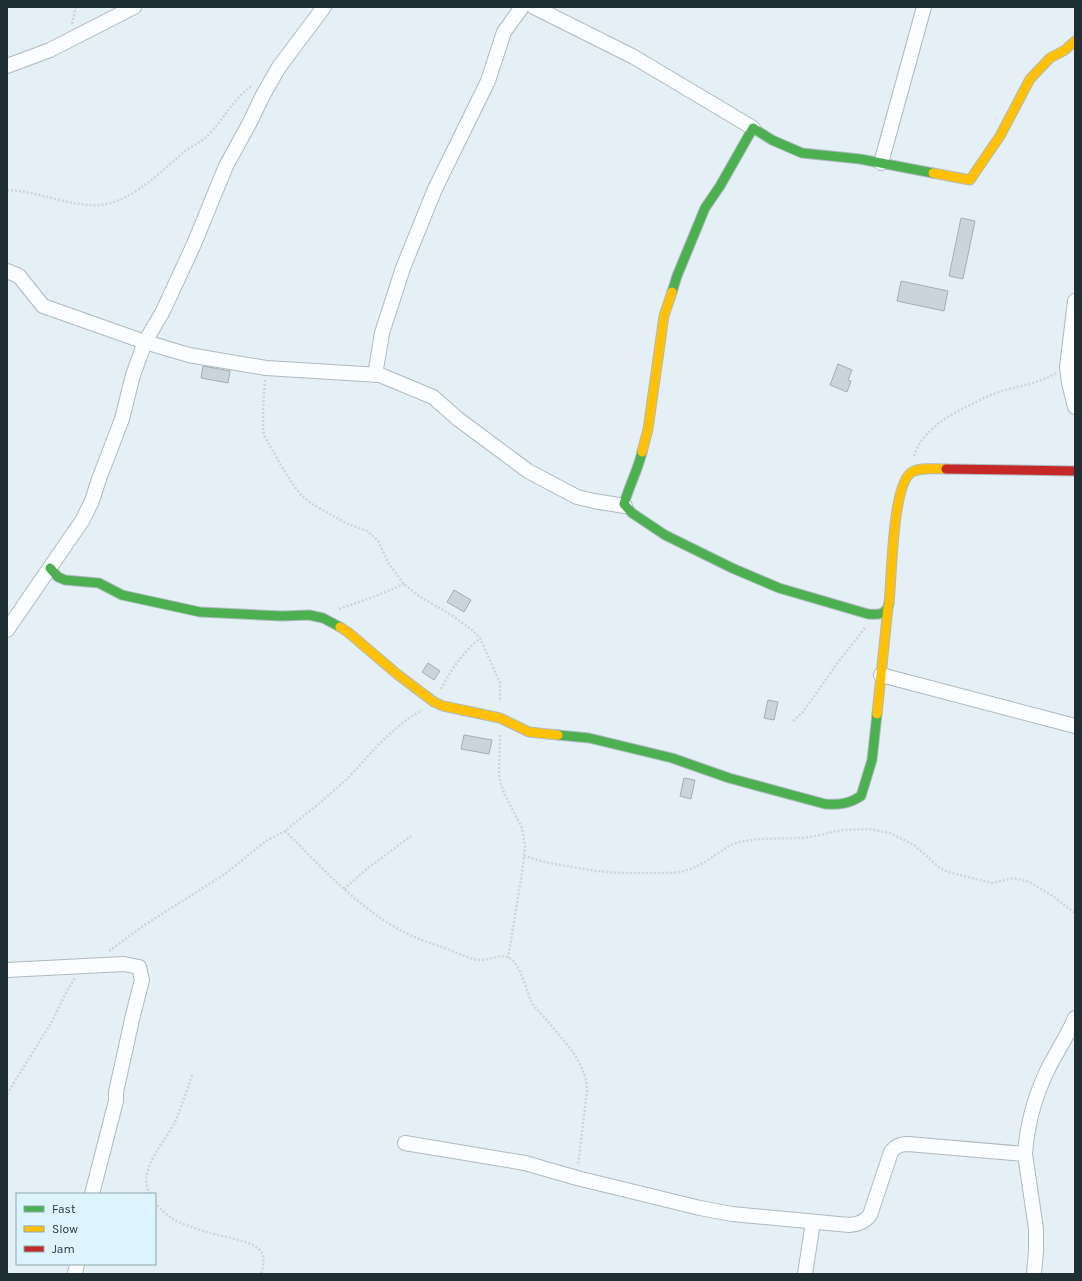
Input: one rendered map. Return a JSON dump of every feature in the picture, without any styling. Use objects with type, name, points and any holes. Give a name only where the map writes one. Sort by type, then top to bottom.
[{"type":"street","points":[[7,66],[50,50],[134,7]]},
{"type":"street","points":[[7,630],[88,510],[122,419],[133,375],[145,342],[162,311],[194,244],[226,166],[279,67],[324,7]]},
{"type":"street","points":[[375,375],[382,333],[403,268],[435,189],[488,81],[504,32],[522,7]]},
{"type":"street","points":[[534,7],[634,57],[772,140],[802,153],[860,159],[970,180],[1000,136],[1030,80],[1050,58],[1065,50],[1075,41]]},
{"type":"street","points":[[882,163],[921,8]]},
{"type":"street","points":[[754,128],[720,186],[705,208],[686,250],[677,276],[664,316],[648,429],[637,471],[625,499],[625,506],[637,517],[677,541],[776,587],[854,610],[878,615],[884,613],[888,607]]},
{"type":"street","points":[[7,271],[19,276],[43,306],[145,342],[189,355],[266,368],[380,375],[433,397],[458,419],[528,471],[577,496],[594,501],[625,506]]},
{"type":"street","points":[[1075,301],[1067,367],[1075,407]]},
{"type":"street","points":[[50,568],[58,577],[65,580],[99,583],[122,595],[195,611],[317,616],[333,622],[349,633],[392,670],[434,702],[452,709],[500,718],[529,732],[589,738],[672,758],[729,778],[825,804],[840,806],[852,802],[861,796],[872,760],[888,607],[892,546],[898,501],[903,482],[908,474],[913,471],[927,469],[1075,471]]},
{"type":"street","points":[[881,675],[1075,726]]},
{"type":"street","points":[[7,970],[124,964],[139,967],[142,980],[116,1092],[116,1101],[92,1193]]},
{"type":"street","points":[[1034,1274],[1036,1229],[1024,1154],[1031,1112],[1039,1090],[1046,1073],[1073,1026]]},
{"type":"street","points":[[405,1142],[525,1163],[576,1178],[700,1208],[732,1214],[849,1225],[864,1222],[870,1215],[891,1152],[895,1147],[902,1144],[1024,1154]]},
{"type":"street","points":[[805,1274],[812,1222]]},
{"type":"path","points":[[7,190],[24,191],[50,198],[87,204],[104,204],[122,199],[137,191],[185,151],[210,134],[234,102],[254,84]]},
{"type":"path","points":[[908,474],[920,442],[936,426],[948,417],[996,392],[1041,380],[1067,367]]},
{"type":"path","points":[[266,368],[262,409],[263,431],[265,437],[294,486],[301,495],[312,504],[348,524],[367,531],[378,541],[393,570],[404,584],[419,596],[453,616],[472,630],[480,638],[500,683],[500,781],[504,793],[522,828],[524,840],[524,856],[508,958]]},
{"type":"path","points":[[317,616],[376,596],[404,584]]},
{"type":"path","points":[[793,721],[803,712],[839,661],[878,615]]},
{"type":"path","points":[[107,952],[146,924],[226,874],[266,841],[285,830],[322,801],[349,777],[392,732],[434,702],[458,659],[467,648],[480,638]]},
{"type":"path","points":[[524,856],[550,863],[596,871],[669,873],[681,872],[693,868],[705,862],[730,845],[740,842],[758,839],[802,838],[842,830],[869,829],[890,833],[914,845],[940,868],[948,872],[992,882],[1014,878],[1030,882],[1054,897],[1075,913]]},
{"type":"path","points":[[285,830],[344,889],[398,928],[418,938],[476,960],[486,960],[496,956],[508,958],[515,963],[535,1007],[567,1044],[586,1079],[587,1091],[576,1178]]},
{"type":"path","points":[[344,889],[368,868],[411,836]]},
{"type":"path","points":[[7,1094],[51,1023],[70,986],[78,974],[88,966]]},
{"type":"path","points":[[150,1193],[147,1186],[147,1176],[150,1164],[176,1120],[193,1073]]},
{"type":"path","points":[[156,1203],[174,1219],[200,1230],[238,1240],[257,1247],[262,1252],[264,1259],[262,1274]]},
{"type":"building","points":[[961,218],[975,221],[963,279],[949,276]]},
{"type":"building","points":[[901,281],[948,291],[944,311],[897,301]]},
{"type":"building","points":[[838,364],[852,370],[848,380],[851,381],[847,392],[830,385]]},
{"type":"building","points":[[203,366],[230,371],[228,383],[201,378]]},
{"type":"building","points":[[454,590],[471,600],[464,612],[447,602]]},
{"type":"building","points":[[428,663],[440,671],[434,680],[422,672]]},
{"type":"building","points":[[768,700],[778,702],[774,720],[764,718]]},
{"type":"building","points":[[464,735],[492,740],[489,754],[461,749]]},
{"type":"building","points":[[684,778],[695,780],[691,799],[680,796]]},
{"type":"traffic: fast","points":[[672,292],[705,208],[720,186],[753,128],[772,140],[802,153],[860,159],[933,173]]},
{"type":"traffic: fast","points":[[642,452],[624,504],[632,513],[665,535],[732,568],[779,588],[868,614],[879,614],[884,612],[889,603]]},
{"type":"traffic: fast","points":[[50,568],[58,577],[65,580],[99,583],[122,595],[200,612],[282,616],[309,615],[323,618],[340,627]]},
{"type":"traffic: fast","points":[[558,735],[589,738],[672,758],[729,778],[825,804],[839,804],[852,801],[861,796],[872,760],[877,714]]},
{"type":"traffic: slow","points":[[933,173],[970,180],[1000,136],[1030,79],[1050,58],[1065,50],[1075,41]]},
{"type":"traffic: slow","points":[[642,452],[648,429],[664,316],[672,292]]},
{"type":"traffic: slow","points":[[889,603],[894,532],[900,494],[905,480],[912,472],[916,470],[946,469]]},
{"type":"traffic: slow","points":[[877,714],[888,607]]},
{"type":"traffic: slow","points":[[340,627],[434,702],[443,706],[500,718],[529,732],[558,735]]},
{"type":"traffic: jam","points":[[946,469],[1075,471]]}]
